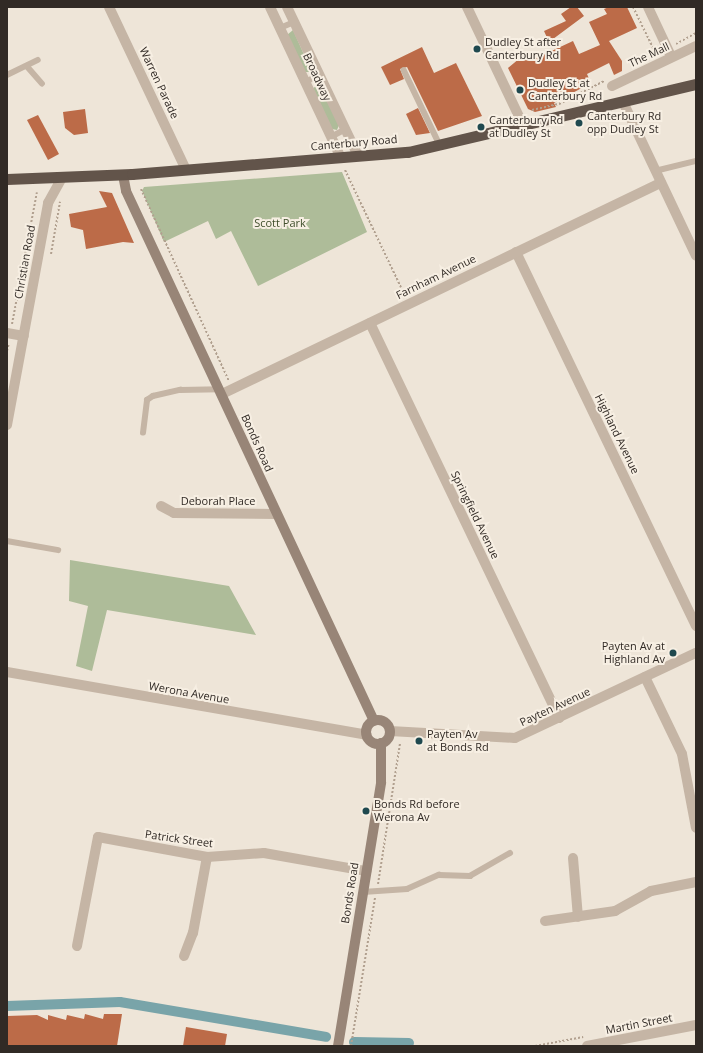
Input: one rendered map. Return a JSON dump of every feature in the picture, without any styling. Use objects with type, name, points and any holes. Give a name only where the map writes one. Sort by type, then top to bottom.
[{"type":"highway","name":"Canterbury Road","points":[[7,180],[123,175],[341,158],[441,147],[696,84]]},
{"type":"main road","name":"Bonds Road","points":[[123,175],[126,191],[374,721]]},
{"type":"main road","points":[[374,721],[384,722],[390,731],[386,740],[381,743],[371,741],[367,735],[367,728],[374,721]]},
{"type":"main road","name":"Bonds Road","points":[[338,1046],[381,782],[381,743]]},
{"type":"street","name":"Warren Parade","points":[[109,7],[186,170]]},
{"type":"street","name":"Broadway","points":[[270,7],[341,158]]},
{"type":"street","name":"Broadway","points":[[287,7],[358,156]]},
{"type":"street","points":[[467,7],[524,127]]},
{"type":"street","points":[[648,7],[671,56]]},
{"type":"street","name":"The Mall","points":[[612,86],[671,56],[696,46]]},
{"type":"street","points":[[623,102],[696,256]]},
{"type":"street","name":"Christian Road","points":[[7,425],[48,203],[62,178]]},
{"type":"street","name":"Farnham Avenue","points":[[220,391],[233,389],[661,183]]},
{"type":"street","name":"Highland Avenue","points":[[516,252],[696,626]]},
{"type":"street","name":"Springfield Avenue","points":[[370,323],[559,718]]},
{"type":"street","points":[[9,333],[24,336]]},
{"type":"street","name":"Deborah Place","points":[[161,506],[174,513],[276,514]]},
{"type":"street","name":"Payten Avenue","points":[[390,731],[506,739],[522,736],[696,653]]},
{"type":"street","name":"Werona Avenue","points":[[7,672],[367,735]]},
{"type":"street","points":[[645,677],[682,754],[695,812],[696,828]]},
{"type":"street","name":"Patrick Street","points":[[78,946],[98,838],[207,857],[264,852],[366,872]]},
{"type":"street","points":[[184,956],[193,933],[207,857]]},
{"type":"street","points":[[573,858],[578,916]]},
{"type":"street","points":[[545,921],[615,911],[651,891],[696,882]]},
{"type":"street","name":"Martin Street","points":[[587,1046],[696,1025]]},
{"type":"lane","points":[[280,28],[294,22]]},
{"type":"lane","points":[[7,75],[38,60]]},
{"type":"lane","points":[[27,66],[42,83]]},
{"type":"lane","points":[[404,70],[441,147]]},
{"type":"lane","points":[[306,82],[319,75]]},
{"type":"lane","points":[[331,137],[346,129]]},
{"type":"lane","points":[[655,171],[696,161]]},
{"type":"lane","points":[[143,433],[147,400],[153,396],[180,390],[220,391]]},
{"type":"lane","points":[[7,541],[58,550]]},
{"type":"lane","points":[[363,892],[407,889],[439,875],[470,876],[510,853]]},
{"type":"path","points":[[633,7],[656,54]]},
{"type":"path","points":[[532,110],[559,104]]},
{"type":"path","points":[[345,170],[409,304]]},
{"type":"path","points":[[141,189],[233,389]]},
{"type":"path","points":[[7,351],[9,333],[37,192]]},
{"type":"path","points":[[51,254],[61,199]]},
{"type":"green space","points":[[293,30],[311,70],[309,72],[305,72],[287,35]]},
{"type":"green space","points":[[319,85],[339,125],[337,130],[332,129],[313,88]]},
{"type":"green space","name":"Scott Park","points":[[342,172],[367,232],[258,286],[231,231],[216,239],[208,221],[164,242],[142,191],[144,187]]},
{"type":"green space","points":[[70,560],[229,586],[256,635],[107,610],[92,671],[76,666],[88,606],[69,601]]},
{"type":"building","points":[[571,7],[577,7],[584,16],[549,42],[544,31],[566,21],[561,14]]},
{"type":"building","points":[[609,7],[627,7],[637,28],[609,41],[622,61],[622,71],[614,75],[609,63],[587,74],[591,83],[554,103],[556,107],[535,112],[528,109],[508,68],[526,53],[530,61],[573,41],[579,54],[600,45],[589,22],[607,14],[604,9]]},
{"type":"building","points":[[422,47],[434,73],[456,63],[482,116],[438,131],[407,67],[400,69],[404,79],[390,85],[381,67]]},
{"type":"building","points":[[418,108],[430,133],[416,135],[406,114]]},
{"type":"building","points":[[85,109],[88,133],[74,135],[65,128],[63,112]]},
{"type":"building","points":[[38,115],[59,154],[48,160],[27,120]]},
{"type":"building","points":[[99,191],[112,193],[134,243],[123,242],[86,249],[83,230],[71,227],[69,214],[107,207]]},
{"type":"building","points":[[85,1014],[103,1019],[104,1014],[122,1014],[117,1046],[7,1046],[7,1016],[37,1015],[48,1020],[48,1015],[66,1020],[67,1015],[84,1019]]},
{"type":"building","points":[[186,1027],[227,1034],[225,1046],[183,1046]]},
{"type":"waterway","points":[[7,1006],[120,1002],[326,1037]]},
{"type":"waterway","points":[[354,1042],[409,1043]]},
{"type":"place","name":"Dudley St after Canterbury Rd","points":[[477,49]]},
{"type":"place","name":"Dudley St at Canterbury Rd","points":[[520,90]]},
{"type":"place","name":"Canterbury Rd opp Dudley St","points":[[579,123]]},
{"type":"place","name":"Canterbury Rd at Dudley St","points":[[481,127]]},
{"type":"place","name":"Payten Av at Highland Av","points":[[673,653]]},
{"type":"place","name":"Payten Av at Bonds Rd","points":[[419,741]]},
{"type":"place","name":"Bonds Rd before Werona Av","points":[[366,811]]}]
